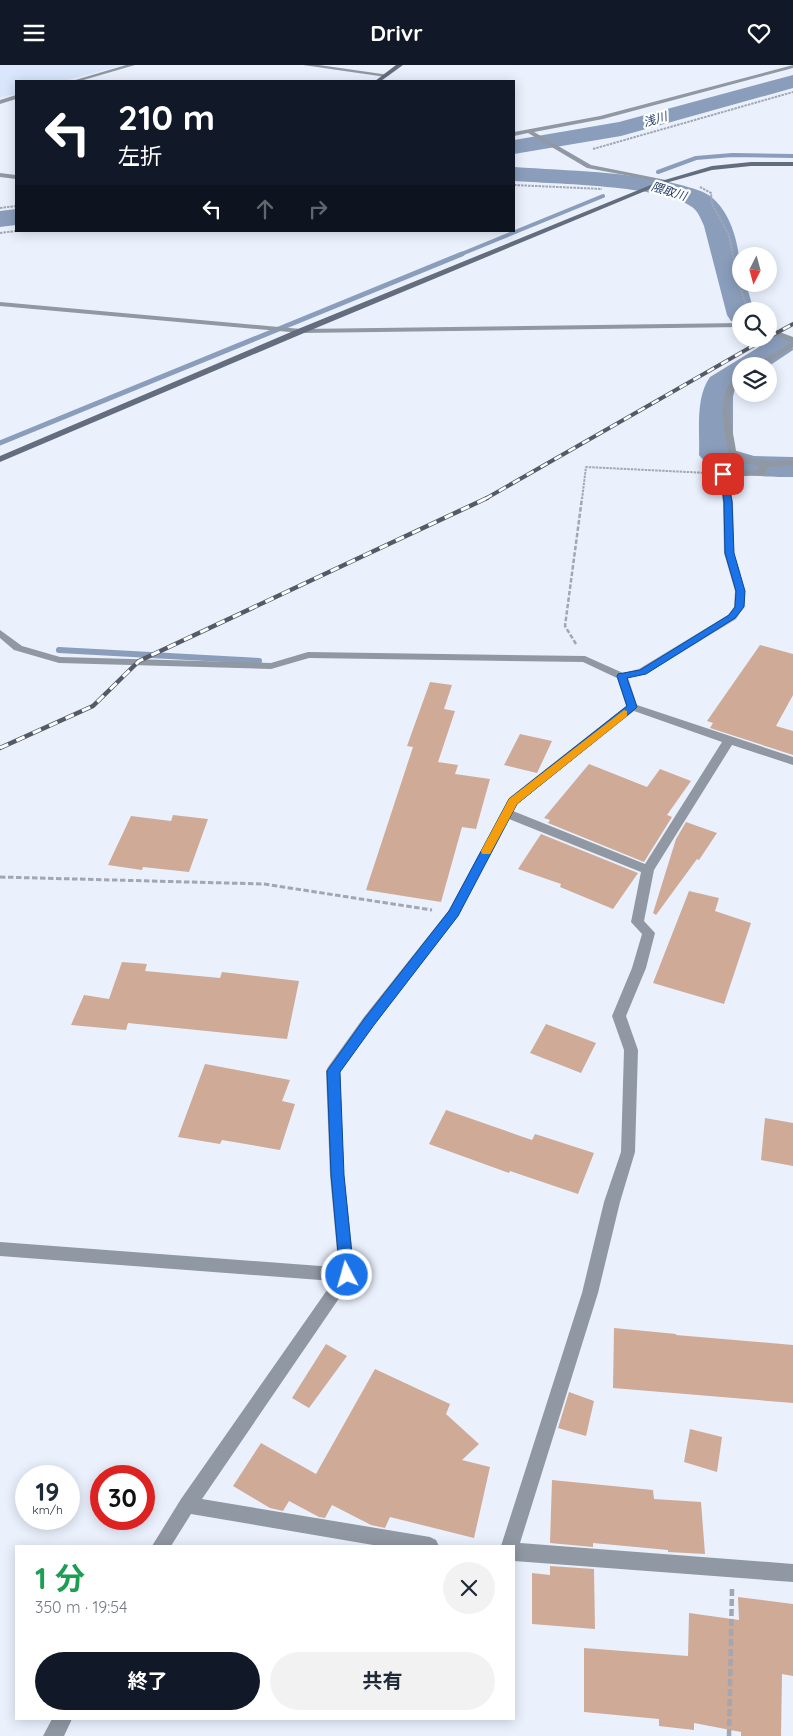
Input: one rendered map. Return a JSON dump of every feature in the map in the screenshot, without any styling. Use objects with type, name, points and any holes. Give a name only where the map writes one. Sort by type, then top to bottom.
[{"type":"street","points":[[79,80],[132,65]]},
{"type":"street","points":[[306,65],[386,75]]},
{"type":"street","points":[[379,80],[400,65]]},
{"type":"street","points":[[515,134],[601,118],[793,66]]},
{"type":"street","points":[[0,102],[15,97]]},
{"type":"street","points":[[530,132],[589,167],[663,183]]},
{"type":"street","points":[[0,459],[301,331],[663,183],[712,167],[750,163],[793,164]]},
{"type":"street","points":[[0,175],[15,177]]},
{"type":"street","points":[[0,304],[301,331],[732,325]]},
{"type":"street","points":[[770,357],[793,342],[777,334]]},
{"type":"street","points":[[732,385],[726,397],[732,452],[743,460],[763,467],[793,463]]},
{"type":"street","points":[[0,633],[18,648],[59,660],[271,666],[308,655],[585,659],[622,676],[642,672],[732,617],[739,607],[740,591],[730,553],[728,502],[723,474],[762,473],[763,467]]},
{"type":"street","points":[[622,676],[632,707]]},
{"type":"street","points":[[632,707],[793,761]]},
{"type":"street","points":[[162,1545],[187,1505],[347,1275],[338,1175],[334,1071],[369,1021],[454,913],[513,801],[632,707]]},
{"type":"street","points":[[510,1545],[590,1293],[612,1201],[628,1152],[631,1050],[619,1016],[639,968],[649,933],[637,922],[648,870],[729,740]]},
{"type":"street","points":[[506,813],[648,870]]},
{"type":"street","points":[[0,1249],[347,1275]]},
{"type":"street","points":[[187,1505],[424,1545]]},
{"type":"street","points":[[515,1553],[732,1567],[793,1573]]},
{"type":"street","points":[[53,1736],[61,1720]]},
{"type":"path","points":[[570,155],[793,92]]},
{"type":"path","points":[[663,183],[699,187],[710,193],[712,204],[728,235],[738,281],[745,302]]},
{"type":"path","points":[[515,185],[580,187],[639,193]]},
{"type":"path","points":[[0,208],[15,206]]},
{"type":"path","points":[[0,233],[15,231]]},
{"type":"path","points":[[585,659],[565,627],[586,467],[723,474]]},
{"type":"path","points":[[0,877],[264,884],[454,913]]},
{"type":"path","points":[[730,1736],[732,1567]]},
{"type":"shaded area","points":[[0,65],[123,65],[68,80],[15,80],[15,94],[0,98]]},
{"type":"building","points":[[760,645],[793,654],[793,695],[776,726],[793,731],[793,755],[710,728],[713,723],[707,721]]},
{"type":"building","points":[[430,682],[452,685],[444,709],[455,711],[438,762],[458,765],[455,774],[490,779],[476,829],[462,827],[441,902],[366,890],[413,747],[407,746]]},
{"type":"building","points":[[520,734],[552,741],[537,773],[504,765]]},
{"type":"building","points":[[589,764],[647,787],[660,769],[691,781],[667,815],[672,817],[644,862],[548,823],[550,820],[544,818]]},
{"type":"building","points":[[173,815],[208,819],[189,872],[143,867],[142,870],[108,865],[131,816],[171,821]]},
{"type":"building","points":[[686,822],[717,833],[699,860],[697,859],[656,915],[653,913],[676,839]]},
{"type":"building","points":[[541,834],[638,873],[613,909],[560,887],[561,884],[518,869]]},
{"type":"building","points":[[689,891],[719,898],[715,911],[751,923],[724,1004],[653,983]]},
{"type":"building","points":[[122,962],[147,964],[145,971],[220,978],[222,972],[299,981],[287,1039],[128,1023],[126,1030],[71,1025],[84,995],[109,999]]},
{"type":"building","points":[[546,1024],[596,1043],[581,1073],[530,1053]]},
{"type":"building","points":[[205,1064],[290,1080],[282,1101],[295,1104],[280,1150],[222,1140],[220,1144],[178,1137]]},
{"type":"building","points":[[446,1110],[532,1140],[535,1134],[594,1153],[578,1194],[510,1171],[509,1173],[429,1144]]},
{"type":"building","points":[[765,1118],[793,1123],[793,1166],[761,1160]]},
{"type":"building","points":[[614,1328],[793,1345],[793,1403],[613,1388]]},
{"type":"building","points":[[326,1344],[347,1356],[309,1408],[292,1398]]},
{"type":"building","points":[[375,1369],[450,1404],[446,1414],[479,1444],[462,1460],[490,1467],[474,1538],[390,1517],[385,1528],[371,1525],[332,1505],[325,1518],[319,1517],[289,1501],[283,1511],[270,1508],[233,1486],[261,1443],[316,1474]]},
{"type":"building","points":[[569,1392],[594,1401],[586,1436],[558,1428]]},
{"type":"building","points":[[690,1429],[722,1437],[717,1472],[684,1462]]},
{"type":"building","points":[[552,1480],[653,1490],[654,1499],[701,1502],[705,1554],[668,1552],[668,1550],[593,1543],[593,1547],[550,1543]]},
{"type":"building","points":[[550,1566],[594,1569],[595,1629],[532,1624],[532,1573],[550,1575]]},
{"type":"building","points":[[738,1597],[793,1604],[793,1676],[782,1674],[781,1736],[741,1736],[741,1732],[694,1723],[694,1730],[659,1726],[659,1719],[584,1712],[584,1648],[688,1656],[689,1613],[739,1620]]},
{"type":"waterway","name":"浅川","points":[[515,147],[621,129],[793,81]]},
{"type":"waterway","points":[[658,172],[696,158],[732,155],[793,156]]},
{"type":"waterway","name":"隈取川","points":[[515,174],[645,184],[675,191],[699,200],[711,213],[717,226],[737,302]]},
{"type":"waterway","points":[[459,255],[603,196]]},
{"type":"waterway","name":"浅川","points":[[0,219],[15,217]]},
{"type":"waterway","points":[[0,443],[462,254]]},
{"type":"waterway","name":"隈取川","points":[[763,357],[781,346],[777,344]]},
{"type":"waterway","name":"隈取川","points":[[732,377],[721,384],[717,397],[716,455],[754,466],[793,467]]},
{"type":"waterway","points":[[59,650],[259,661]]},
{"type":"railway","points":[[777,333],[793,324]]},
{"type":"railway","points":[[486,499],[751,347]]},
{"type":"railway","points":[[0,748],[93,706],[139,661],[486,499]]},
{"type":"slow traffic","points":[[486,851],[513,801],[624,714]]},
{"type":"route","points":[[347,1275],[338,1175],[334,1071],[369,1021],[454,913],[513,801],[632,707],[622,676],[642,672],[732,617],[739,607],[740,591],[730,553],[728,502],[723,474]]}]
